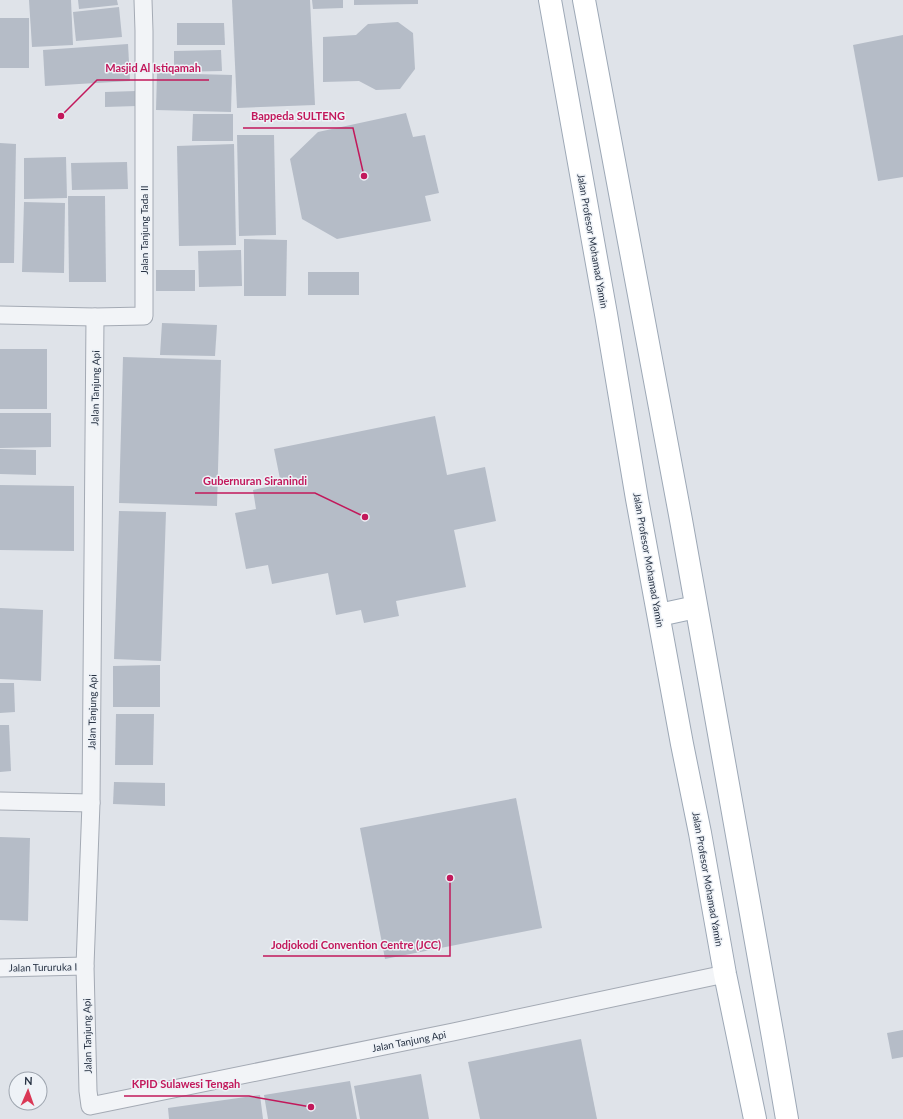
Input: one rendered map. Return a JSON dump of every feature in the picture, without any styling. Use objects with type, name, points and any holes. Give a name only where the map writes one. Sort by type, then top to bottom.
[{"type":"main road","name":"Jalan Profesor Mohamad Yamin","points":[[550,0],[608,322],[637,499],[682,744],[700,832],[725,974],[755,1119]]},
{"type":"main road","points":[[584,0],[594,60],[632,252],[787,1119]]},
{"type":"main road","points":[[659,615],[696,607]]},
{"type":"street","name":"Jalan Tanjung Tada II","points":[[0,315],[95,317],[144,316],[143,0]]},
{"type":"street","name":"Jalan Tanjung Api","points":[[95,317],[91,803],[85,966],[88,1090],[90,1106],[454,1032],[725,974]]},
{"type":"street","points":[[0,801],[91,803]]},
{"type":"street","name":"Jalan Tururuka I","points":[[0,968],[85,966]]},
{"type":"building","points":[[29,0],[71,0],[73,45],[32,47]]},
{"type":"building","points":[[78,0],[117,0],[118,5],[79,9]]},
{"type":"building","points":[[232,0],[310,0],[315,105],[237,108]]},
{"type":"building","points":[[312,0],[343,0],[343,8],[313,9]]},
{"type":"building","points":[[354,0],[418,0],[418,4],[354,5]]},
{"type":"building","points":[[119,7],[122,37],[76,41],[73,12]]},
{"type":"building","points":[[0,18],[29,18],[29,68],[0,68]]},
{"type":"building","points":[[398,22],[413,33],[415,69],[400,89],[376,90],[359,81],[323,82],[323,37],[356,35],[368,24]]},
{"type":"building","points":[[177,23],[224,23],[225,45],[177,45]]},
{"type":"building","points":[[903,35],[903,177],[878,181],[853,45]]},
{"type":"building","points":[[128,44],[130,81],[45,86],[43,50]]},
{"type":"building","points":[[221,50],[222,71],[174,72],[174,51]]},
{"type":"building","points":[[157,73],[232,75],[231,112],[156,110]]},
{"type":"building","points":[[136,91],[137,106],[105,107],[105,92]]},
{"type":"building","points":[[406,113],[413,137],[425,135],[439,193],[425,196],[431,221],[337,239],[302,219],[290,159],[318,132]]},
{"type":"building","points":[[193,114],[233,114],[233,141],[192,141]]},
{"type":"building","points":[[237,135],[274,135],[276,235],[239,236]]},
{"type":"building","points":[[0,143],[16,144],[14,263],[0,263]]},
{"type":"building","points":[[234,144],[236,245],[179,246],[177,146]]},
{"type":"building","points":[[66,157],[67,198],[24,199],[24,158]]},
{"type":"building","points":[[127,162],[128,189],[72,190],[71,163]]},
{"type":"building","points":[[68,196],[105,196],[106,282],[69,282]]},
{"type":"building","points":[[24,202],[65,203],[64,273],[22,272]]},
{"type":"building","points":[[244,239],[287,240],[286,296],[244,296]]},
{"type":"building","points":[[241,250],[242,286],[199,287],[198,251]]},
{"type":"building","points":[[156,270],[195,270],[195,291],[156,291]]},
{"type":"building","points":[[308,272],[359,272],[359,295],[308,295]]},
{"type":"building","points":[[162,323],[217,325],[215,356],[160,355]]},
{"type":"building","points":[[0,349],[47,349],[47,409],[0,409]]},
{"type":"building","points":[[123,357],[221,360],[217,506],[119,503]]},
{"type":"building","points":[[0,413],[51,413],[51,447],[0,448]]},
{"type":"building","points":[[435,416],[447,475],[485,467],[496,521],[454,530],[466,587],[396,601],[399,616],[364,623],[361,610],[336,615],[328,573],[272,584],[268,565],[246,569],[235,513],[256,509],[253,490],[281,484],[274,449]]},
{"type":"building","points":[[0,449],[36,450],[36,475],[0,474]]},
{"type":"building","points":[[0,485],[74,486],[74,551],[0,550]]},
{"type":"building","points":[[119,511],[166,512],[161,661],[114,659]]},
{"type":"building","points":[[0,608],[43,610],[41,681],[0,679]]},
{"type":"building","points":[[160,665],[160,707],[113,707],[113,666]]},
{"type":"building","points":[[0,683],[14,683],[15,712],[0,713]]},
{"type":"building","points":[[116,714],[154,714],[153,765],[115,765]]},
{"type":"building","points":[[0,725],[9,725],[11,771],[0,772]]},
{"type":"building","points":[[114,782],[165,783],[165,806],[113,804]]},
{"type":"building","points":[[516,798],[542,928],[385,959],[360,828]]},
{"type":"building","points":[[0,837],[30,838],[28,921],[0,920]]},
{"type":"building","points":[[903,1030],[903,1057],[892,1059],[887,1033]]},
{"type":"building","points":[[581,1039],[597,1119],[480,1119],[468,1062]]},
{"type":"building","points":[[421,1074],[429,1119],[360,1119],[354,1086]]},
{"type":"building","points":[[350,1081],[357,1119],[268,1119],[264,1095]]},
{"type":"building","points":[[260,1095],[263,1119],[169,1119],[168,1108]]},
{"type":"place","name":"Masjid Al Istiqamah","points":[[61,116]]},
{"type":"place","name":"Bappeda SULTENG","points":[[364,176]]},
{"type":"place","name":"Gubernuran Siranindi","points":[[365,517]]},
{"type":"place","name":"Jodjokodi Convention Centre (JCC)","points":[[450,878]]},
{"type":"place","name":"KPID Sulawesi Tengah","points":[[311,1107]]}]
